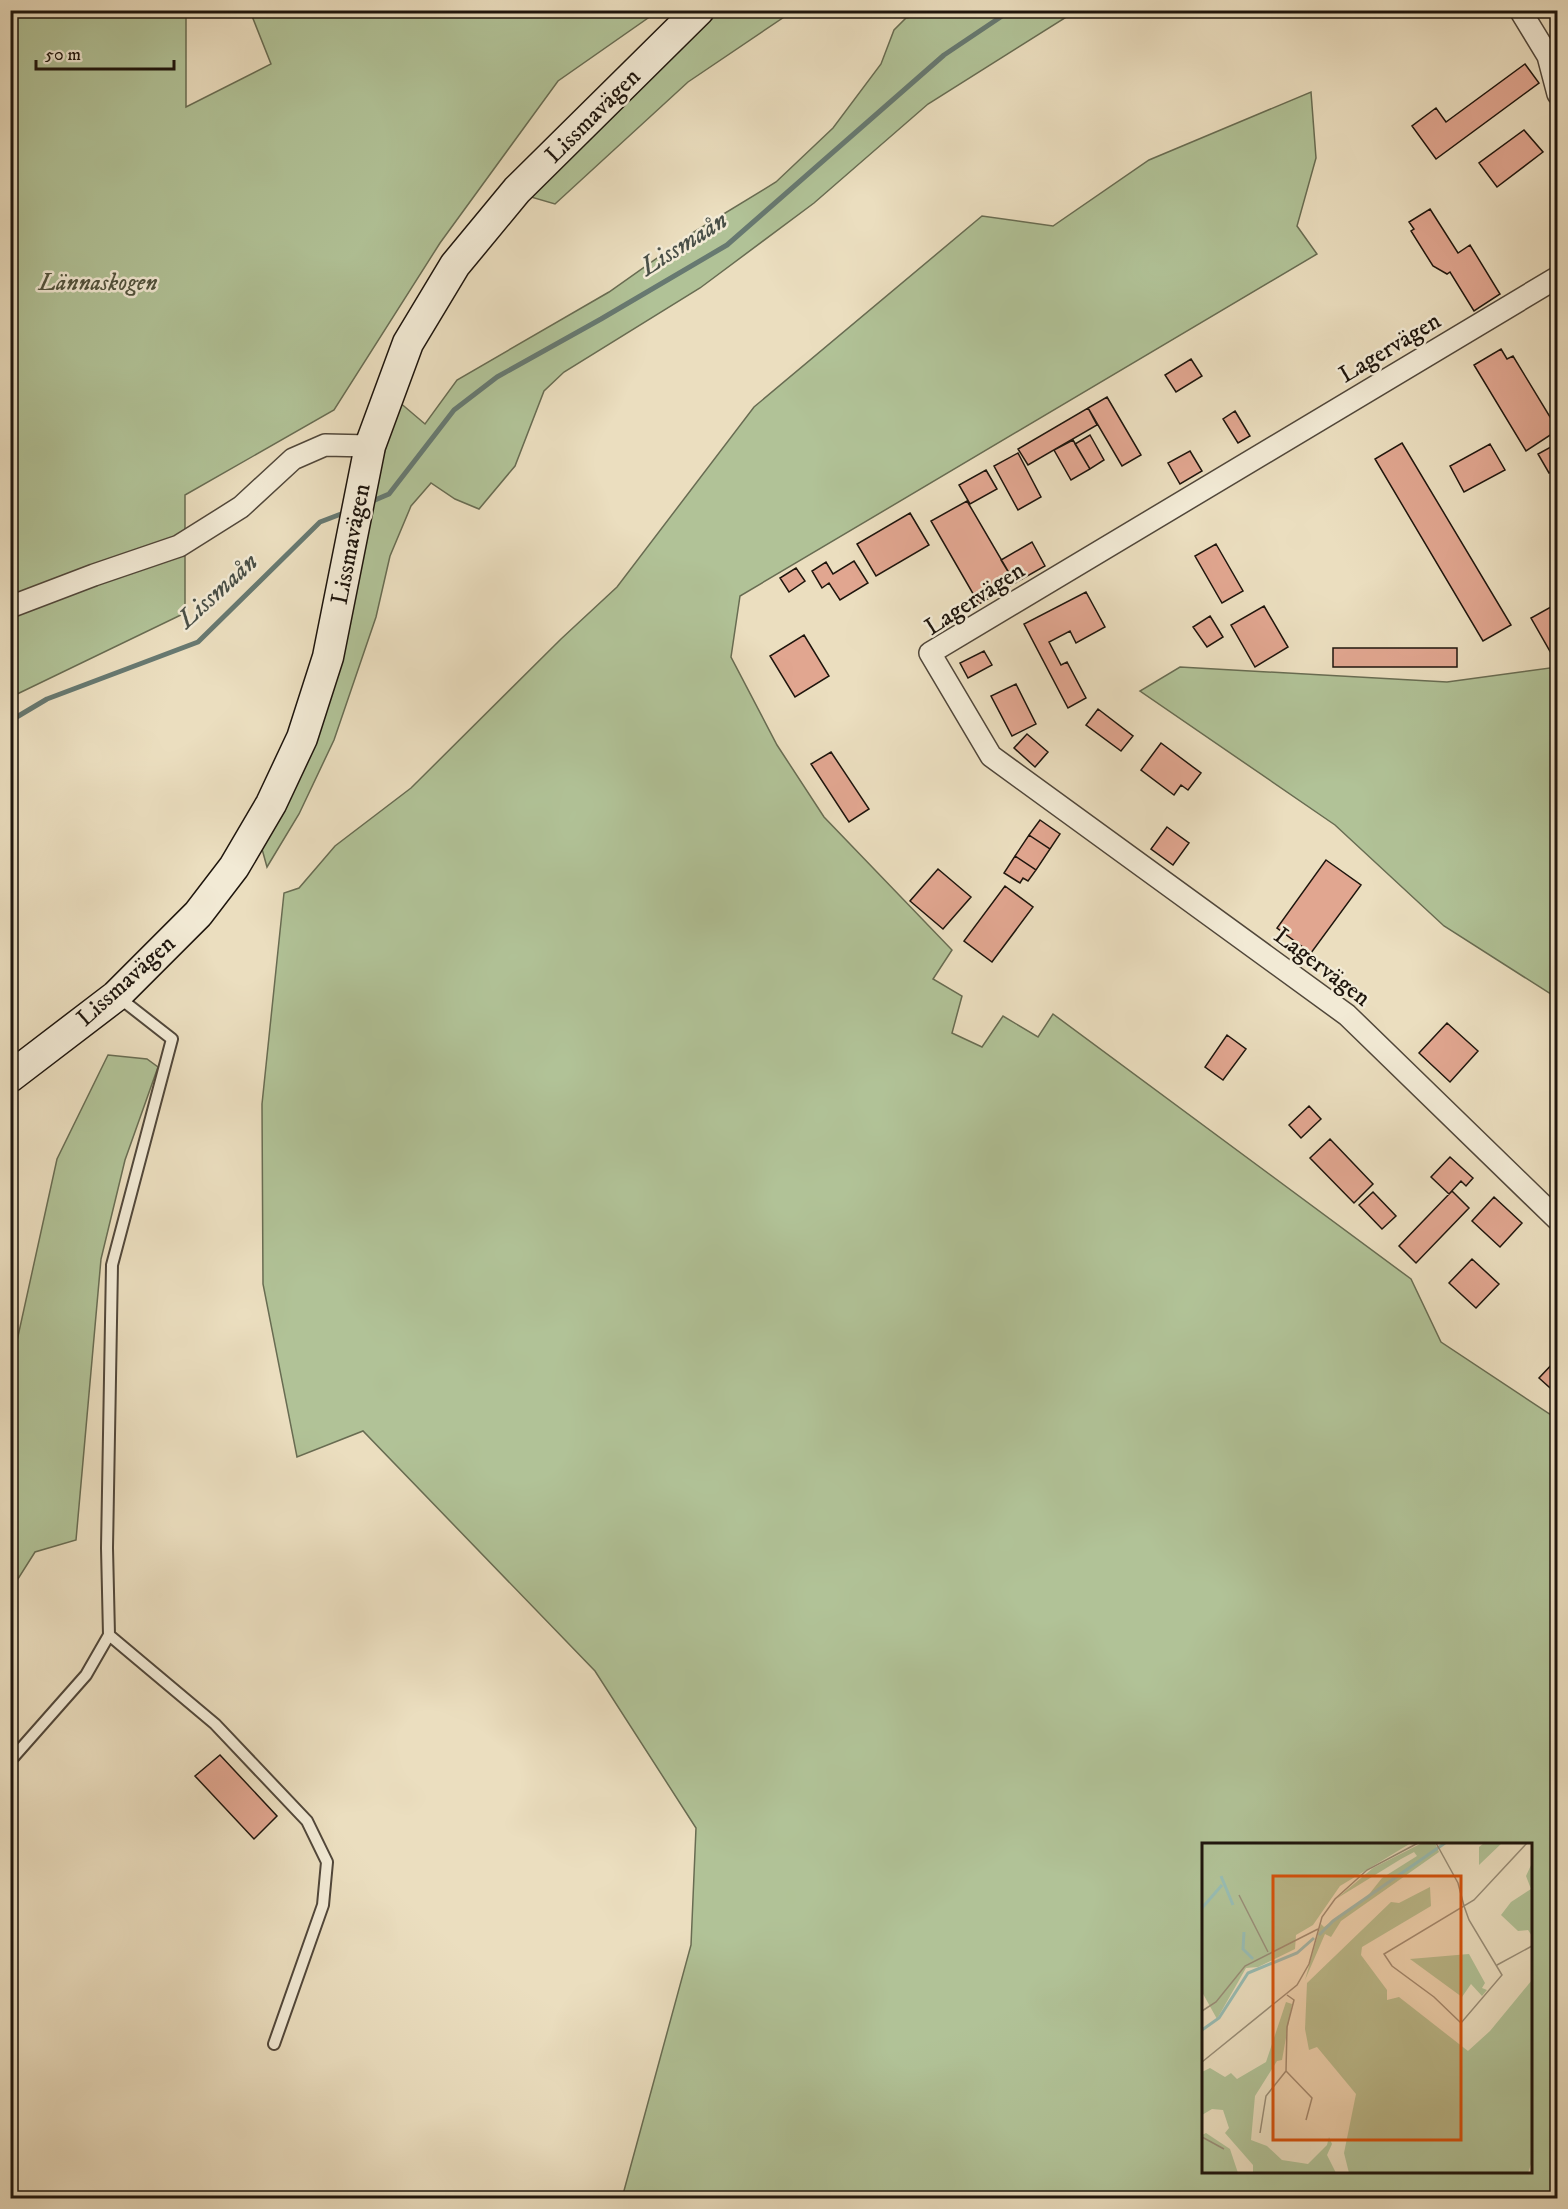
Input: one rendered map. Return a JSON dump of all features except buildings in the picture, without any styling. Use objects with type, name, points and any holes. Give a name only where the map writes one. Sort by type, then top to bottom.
[{"type":"street","name":"Lissmavägen","points":[[10,1077],[116,996],[198,914],[234,867],[271,804],[298,747],[328,657],[370,446],[408,343],[455,265],[517,190],[699,10]]},
{"type":"street","points":[[1520,10],[1548,56],[1557,94]]},
{"type":"street","name":"Lagervägen","points":[[1557,277],[930,653],[992,756],[1347,1014],[1557,1220]]},
{"type":"street","points":[[10,607],[179,546],[241,507],[293,459],[325,446],[370,446]]},
{"type":"lane","points":[[10,1761],[86,1675],[109,1635],[107,1548],[112,1265],[172,1039],[116,996]]},
{"type":"lane","points":[[109,1635],[215,1724],[307,1821],[327,1862],[323,1905],[274,2044]]},
{"type":"green space","points":[[948,10],[1076,11],[928,104],[814,203],[700,288],[564,372],[544,391],[515,466],[479,509],[455,499],[431,483],[411,506],[390,556],[376,617],[334,740],[299,814],[267,867],[262,849],[366,522],[398,401],[425,424],[457,380],[609,292],[694,232],[776,182],[833,128],[881,64],[894,30],[906,18]]},
{"type":"green space","name":"Lännaskogen","points":[[10,11],[186,11],[186,107],[271,64],[250,11],[658,11],[558,81],[440,243],[334,410],[185,495],[185,613],[11,697]]},
{"type":"green space","points":[[719,11],[793,11],[688,82],[555,204],[524,195],[683,42]]},
{"type":"green space","points":[[1311,92],[1316,158],[1297,226],[1317,254],[740,596],[731,657],[777,745],[824,817],[952,950],[933,979],[962,996],[952,1033],[982,1047],[1003,1016],[1038,1037],[1053,1014],[1411,1279],[1441,1342],[1557,1419],[1557,2198],[622,2198],[691,1945],[696,1828],[595,1671],[363,1431],[297,1457],[263,1284],[262,1104],[284,893],[299,888],[335,846],[411,788],[561,639],[617,587],[754,407],[982,216],[1053,226],[1149,160]]},
{"type":"green space","points":[[1180,667],[1447,682],[1557,667],[1557,998],[1444,926],[1335,825],[1140,691]]},
{"type":"green space","points":[[108,1055],[147,1059],[158,1067],[125,1160],[101,1259],[76,1540],[35,1552],[11,1590],[11,1368],[57,1159]]},
{"type":"waterway","name":"Lissmaån","points":[[375,500],[389,494],[454,410],[497,377],[727,245],[944,55],[1011,10]]},
{"type":"waterway","name":"Lissmaån","points":[[10,721],[47,699],[198,642],[320,522],[341,514]]}]
